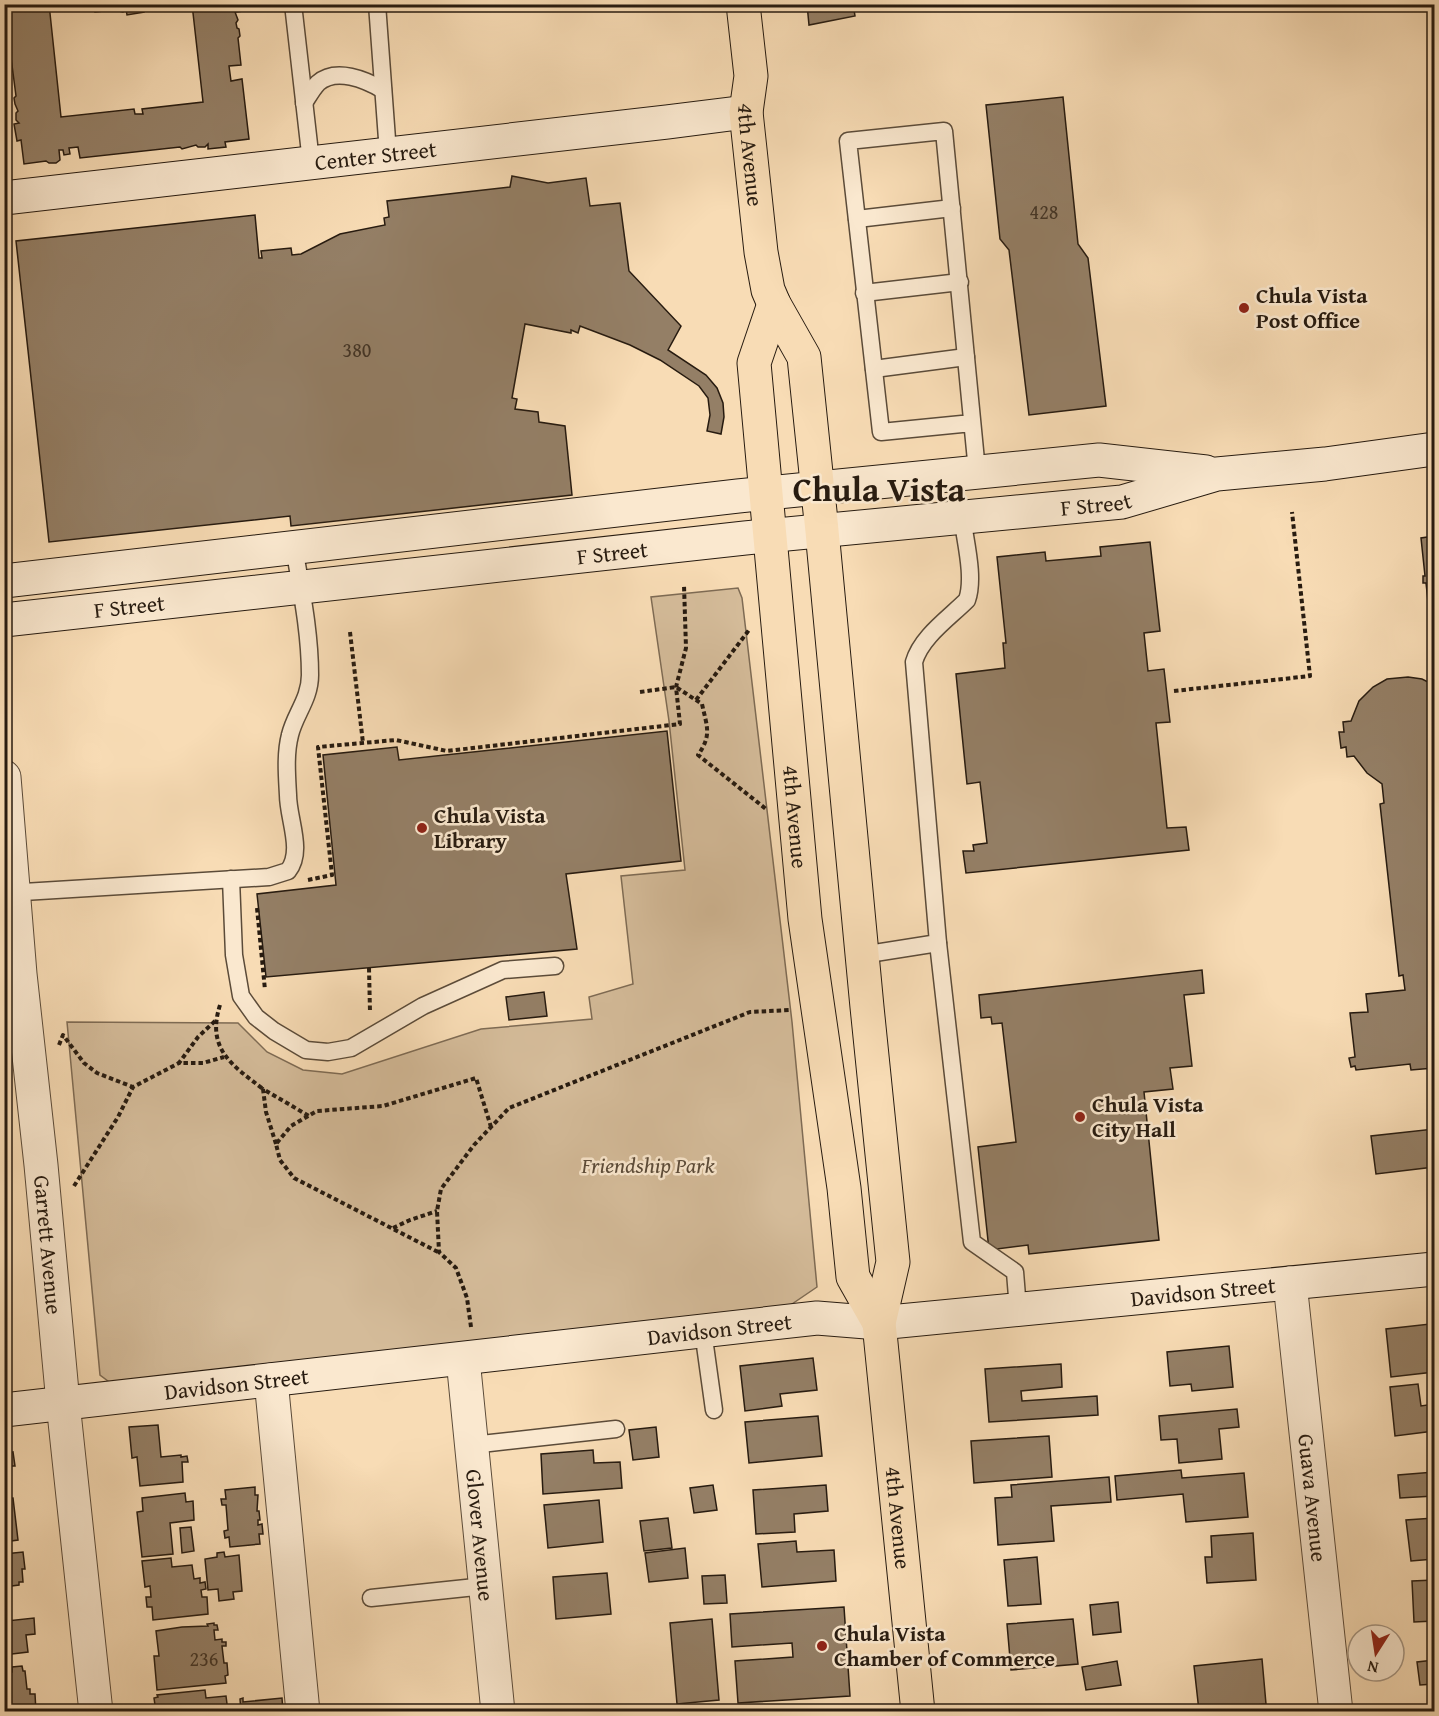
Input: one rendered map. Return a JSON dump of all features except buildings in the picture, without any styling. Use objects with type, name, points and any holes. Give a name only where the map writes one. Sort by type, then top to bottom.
[{"type":"main road","name":"4th Avenue","points":[[743,4],[751,76],[746,111],[761,252],[768,290],[804,357],[818,488],[893,1262],[879,1323],[918,1712]]},
{"type":"main road","name":"4th Avenue","points":[[774,304],[754,363],[805,919],[844,1188],[853,1277],[879,1323]]},
{"type":"street","name":"Center Street","points":[[4,198],[746,111]]},
{"type":"street","name":"F Street","points":[[4,620],[771,536],[1122,502],[1217,474],[1325,464],[1434,449]]},
{"type":"street","name":"F Street","points":[[4,581],[818,488],[1099,459],[1217,474]]},
{"type":"street","name":"Garrett Avenue","points":[[4,777],[13,975],[48,1240],[96,1712]]},
{"type":"street","name":"Davidson Street","points":[[4,1410],[817,1318],[879,1323],[1434,1269]]},
{"type":"street","name":"Guava Avenue","points":[[1290,1283],[1336,1712]]},
{"type":"street","name":"Glover Avenue","points":[[469,1359],[471,1445],[498,1712]]},
{"type":"street","points":[[271,1380],[303,1712]]},
{"type":"lane","points":[[293,4],[311,162]]},
{"type":"lane","points":[[377,4],[388,153]]},
{"type":"lane","points":[[304,104],[319,82],[335,76],[363,79],[383,90]]},
{"type":"lane","points":[[972,423],[881,432],[848,141],[944,130],[977,471]]},
{"type":"lane","points":[[857,219],[951,208]]},
{"type":"lane","points":[[864,293],[960,282]]},
{"type":"lane","points":[[874,369],[966,357]]},
{"type":"lane","points":[[962,516],[970,592],[967,600],[923,643],[914,662],[938,943],[972,1242],[1014,1272],[1018,1309]]},
{"type":"lane","points":[[9,893],[269,877],[283,873],[292,865],[296,855],[288,798],[288,749],[290,734],[308,693],[310,676],[294,547]]},
{"type":"lane","points":[[231,879],[234,955],[241,996],[256,1017],[274,1032],[306,1050],[328,1052],[351,1048],[423,1006],[503,970],[555,966]]},
{"type":"lane","points":[[862,955],[938,943]]},
{"type":"lane","points":[[703,1331],[714,1410]]},
{"type":"lane","points":[[471,1445],[616,1429]]},
{"type":"lane","points":[[371,1598],[485,1586]]},
{"type":"path","points":[[1174,691],[1310,676],[1292,512]]},
{"type":"path","points":[[297,882],[332,875],[318,747],[396,740],[447,751],[680,724],[676,687],[686,648],[684,585]]},
{"type":"path","points":[[696,700],[749,630]]},
{"type":"path","points":[[350,632],[363,743]]},
{"type":"path","points":[[640,692],[676,687],[702,704],[707,741],[698,755],[768,812]]},
{"type":"path","points":[[256,903],[265,993]]},
{"type":"path","points":[[368,1021],[371,1009],[369,968]]},
{"type":"path","points":[[73,1189],[77,1179],[118,1117],[133,1087],[179,1063],[198,1037],[215,1020],[221,1002],[241,996]]},
{"type":"path","points":[[439,1252],[437,1211],[441,1189],[474,1145],[509,1108],[750,1012],[791,1010]]},
{"type":"path","points":[[215,1020],[224,1057],[263,1089],[309,1116]]},
{"type":"path","points":[[55,1055],[63,1035],[84,1063],[97,1073],[133,1087]]},
{"type":"path","points":[[179,1063],[203,1063],[224,1057]]},
{"type":"path","points":[[276,1144],[291,1126],[317,1111],[383,1106],[476,1078],[491,1127]]},
{"type":"path","points":[[263,1089],[266,1112],[280,1160],[294,1178],[439,1252],[456,1268],[467,1298],[469,1359]]},
{"type":"path","points":[[393,1228],[437,1211]]},
{"type":"green space","name":"Friendship Park","points":[[738,588],[742,598],[792,1022],[817,1287],[786,1308],[112,1384],[100,1375],[67,1022],[238,1023],[267,1052],[303,1070],[342,1074],[481,1029],[592,1019],[589,997],[633,984],[621,876],[685,870],[669,721],[651,597]]},
{"type":"place","name":"Chula Vista Post Office","points":[[1244,308]]},
{"type":"place","name":"Chula Vista Library","points":[[422,828]]},
{"type":"place","name":"Chula Vista City Hall","points":[[1080,1117]]},
{"type":"place","name":"Chula Vista Chamber of Commerce","points":[[822,1646]]},
{"type":"district","name":"Chula Vista","points":[[879,488]]}]
